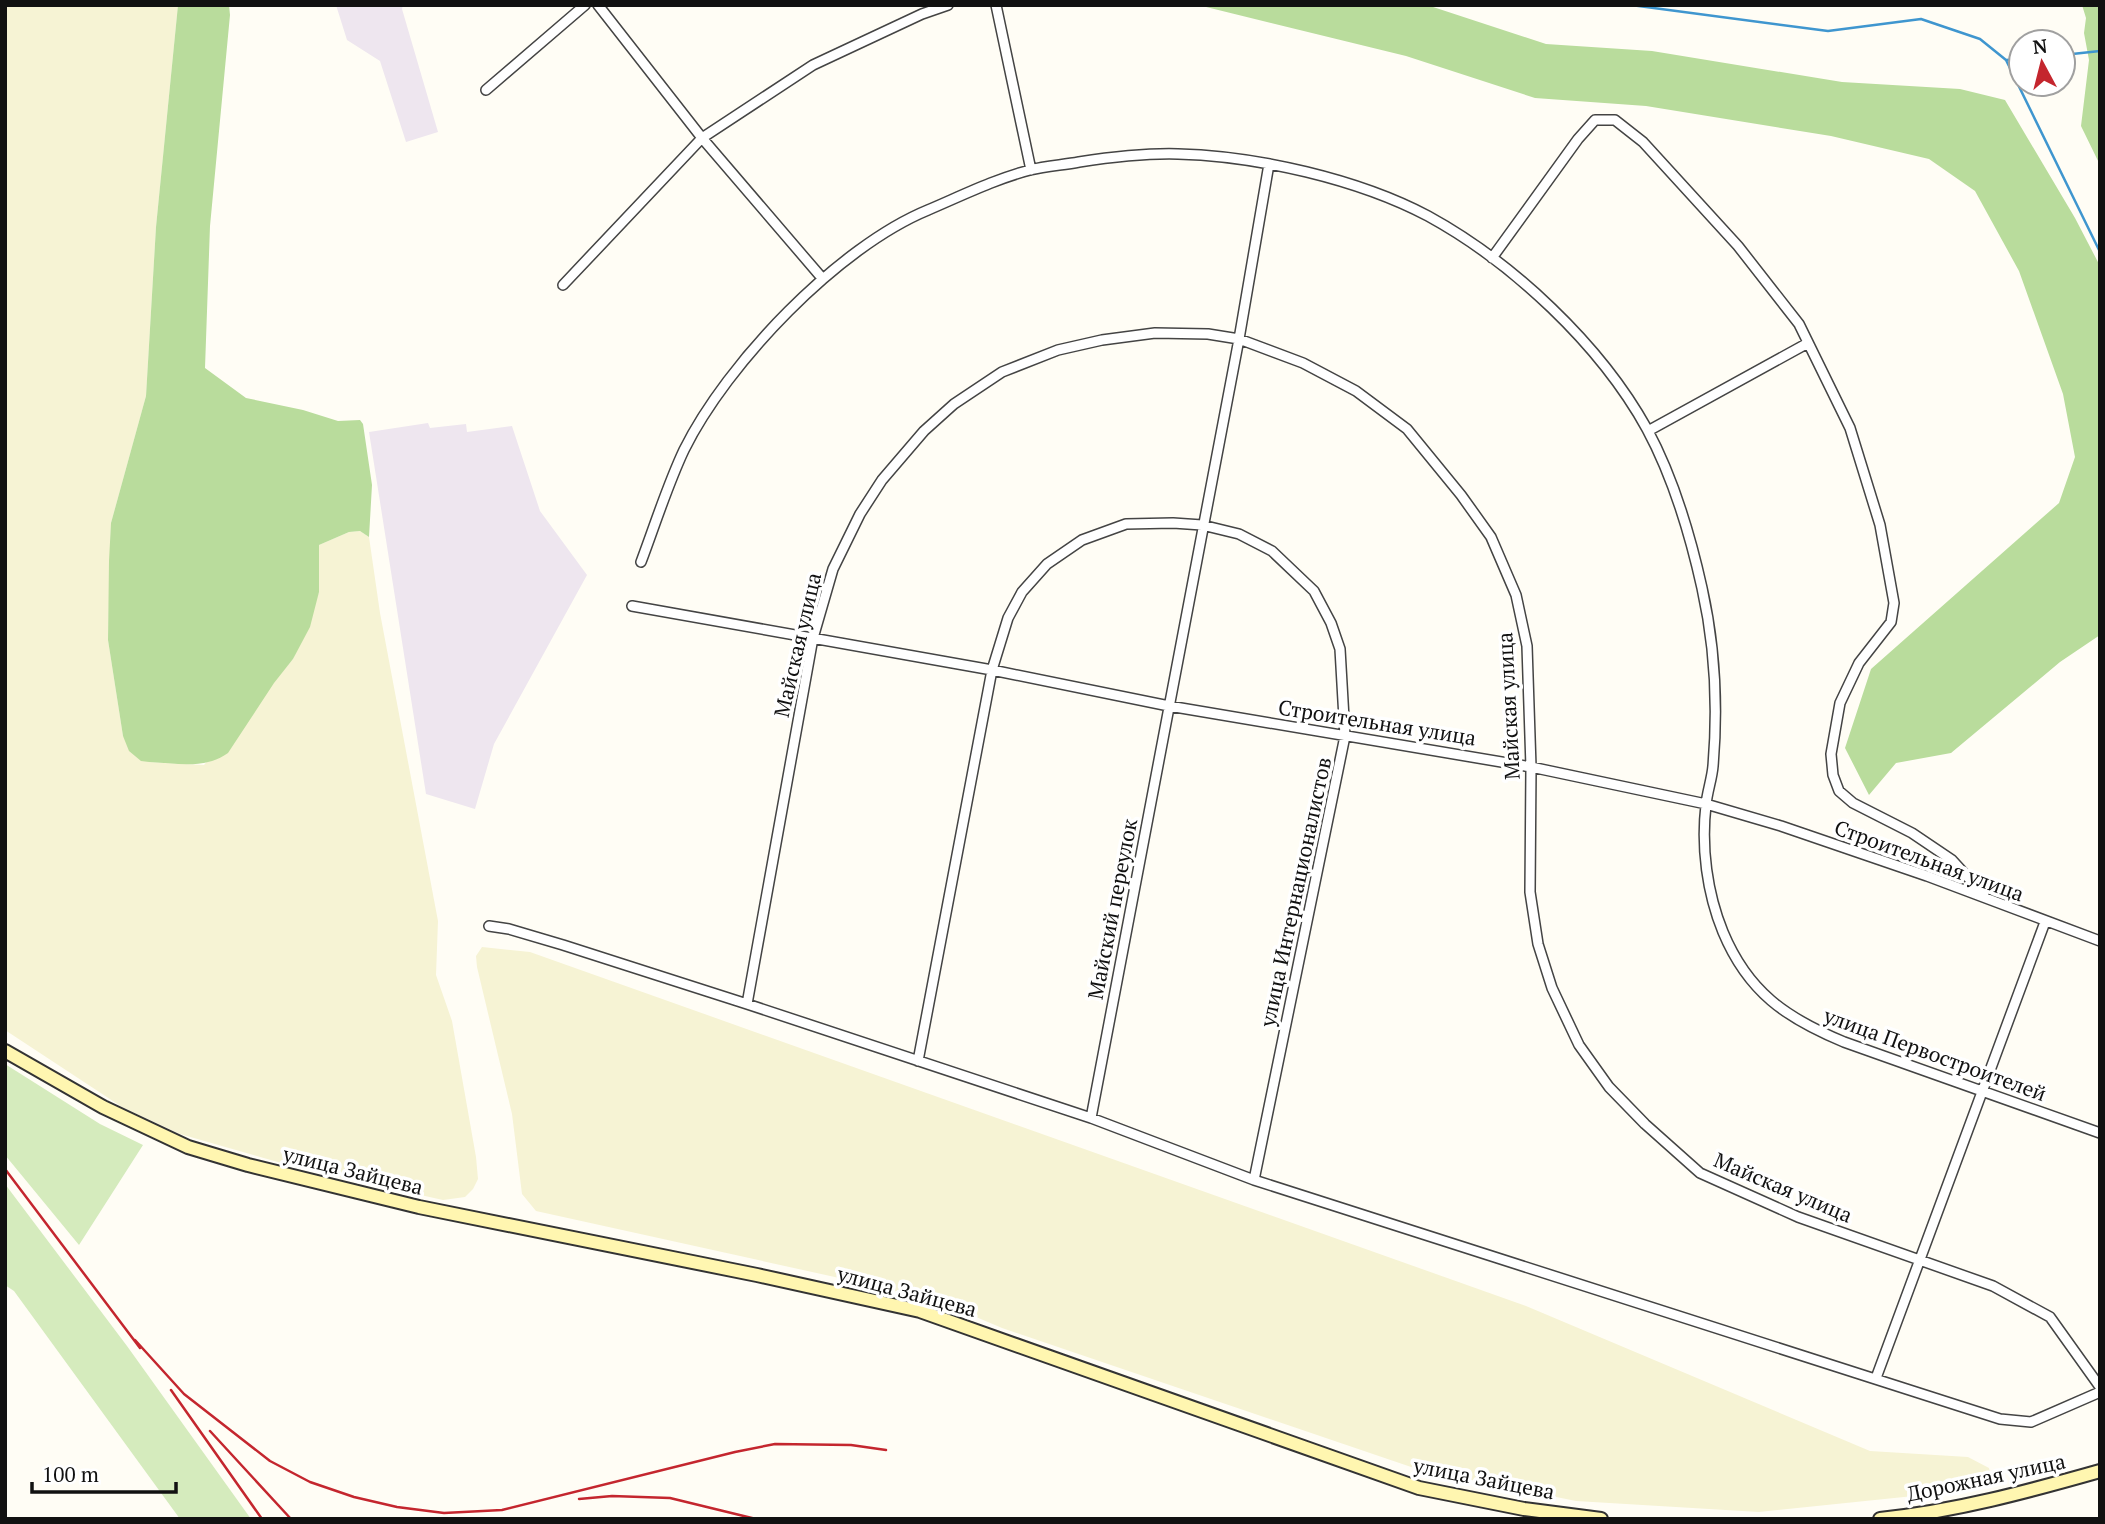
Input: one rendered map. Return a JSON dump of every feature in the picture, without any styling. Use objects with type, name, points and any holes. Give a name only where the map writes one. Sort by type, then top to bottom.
[{"type":"street","points":[[486,90],[585,5]]},
{"type":"street","points":[[598,5],[702,138],[822,278]]},
{"type":"street","points":[[563,285],[702,138],[813,65],[948,5]]},
{"type":"street","points":[[996,5],[1031,170]]},
{"type":"street","points":[[1492,258],[1578,139],[1595,120],[1615,120],[1643,142],[1738,246],[1799,324],[1850,428],[1880,525],[1894,603],[1891,622],[1858,663],[1839,703],[1831,754],[1832,775],[1839,791],[1853,803],[1912,833],[1952,860],[1987,898]]},
{"type":"street","name":"улица Первостроителей","points":[[641,562],[684,451],[714,398],[759,344],[822,278],[909,218],[979,188],[1031,170],[1116,157],[1178,154],[1269,164],[1360,187],[1427,216],[1492,258],[1551,305],[1594,354],[1648,431],[1683,512],[1712,635],[1716,718],[1713,773],[1706,804],[1704,852],[1711,894],[1722,930],[1742,970],[1766,997],[1804,1025],[1844,1042],[2100,1133]]},
{"type":"street","name":"Майский переулок","points":[[1091,1118],[1202,525],[1240,339],[1269,164]]},
{"type":"street","name":"Майская улица","points":[[747,1004],[813,638],[834,569],[860,514],[890,470],[924,431],[954,404],[1002,372],[1058,350],[1102,340],[1155,333],[1208,334],[1240,339],[1303,363],[1356,391],[1407,429],[1461,495],[1491,537],[1516,595],[1527,646],[1531,767],[1530,892],[1538,944],[1552,988],[1579,1045],[1609,1087],[1645,1124],[1700,1173],[1798,1217],[1993,1286],[2050,1317],[2100,1387]]},
{"type":"street","points":[[1648,431],[1808,343]]},
{"type":"street","name":"улица Интернационалистов","points":[[918,1060],[992,670],[1008,618],[1022,592],[1047,564],[1082,540],[1126,524],[1202,525],[1239,534],[1272,551],[1314,592],[1331,623],[1340,649],[1345,736],[1254,1180]]},
{"type":"street","name":"Строительная улица","points":[[632,606],[992,670],[1169,706],[1531,767],[1706,804],[1782,826],[1987,898],[2100,942]]},
{"type":"street","points":[[1875,1378],[2045,922]]},
{"type":"street","points":[[489,926],[563,945],[747,1004],[1091,1118],[1254,1180],[2000,1419],[2031,1422],[2100,1392]]},
{"type":"street","name":"улица Зайцева","points":[[5,1051],[103,1107],[188,1147],[248,1165],[419,1207],[744,1272],[920,1311],[1419,1488],[1524,1510],[1601,1519]]},
{"type":"street","name":"Дорожная улица","points":[[1880,1519],[1933,1513],[2022,1493],[2100,1471]]},
{"type":"shaded area","points":[[5,5],[178,5],[156,227],[146,396],[111,523],[108,640],[123,736],[149,762],[204,765],[293,659],[319,592],[319,545],[349,532],[360,531],[369,537],[380,613],[438,921],[436,975],[452,1021],[476,1157],[478,1179],[465,1197],[443,1200],[299,1168],[180,1134],[122,1107],[5,1030]]},
{"type":"shaded area","points":[[336,5],[403,5],[438,132],[406,142],[380,61],[347,40]]},
{"type":"shaded area","points":[[428,423],[430,428],[466,424],[467,432],[512,426],[540,511],[587,575],[494,744],[475,809],[426,794],[369,432]]},
{"type":"shaded area","points":[[482,947],[530,952],[1526,1306],[1870,1451],[1968,1457],[1989,1468],[1992,1480],[1984,1486],[1962,1491],[1759,1512],[1576,1501],[1417,1469],[1002,1328],[943,1303],[536,1211],[522,1194],[512,1114],[477,967],[476,956]]},
{"type":"green space","points":[[178,5],[229,5],[230,15],[210,226],[205,368],[246,398],[303,410],[338,421],[360,420],[363,424],[372,485],[369,537],[360,531],[349,532],[319,545],[319,592],[310,627],[293,659],[228,753],[200,764],[141,761],[129,751],[123,736],[108,640],[111,523],[146,396],[156,227]]},
{"type":"green space","points":[[1198,5],[1427,5],[1546,44],[1652,51],[1842,82],[1960,89],[2005,100],[2075,218],[2100,266],[2100,635],[2060,662],[1951,753],[1896,763],[1869,795],[1845,748],[1871,669],[2059,503],[2075,457],[2063,394],[2019,271],[1975,191],[1929,159],[1831,136],[1646,106],[1535,98],[1406,56]]},
{"type":"green space","points":[[2082,5],[2100,5],[2100,165],[2081,126],[2089,60],[2084,33],[2086,18]]},
{"type":"green space","points":[[5,1064],[100,1124],[143,1145],[79,1245],[5,1155]]},
{"type":"green space","points":[[5,1184],[127,1346],[251,1519],[180,1519],[14,1291],[5,1285]]},
{"type":"waterway","points":[[1631,5],[1828,31],[1921,19],[1980,39],[2007,60]]},
{"type":"waterway","points":[[2077,53],[2100,51]]},
{"type":"waterway","points":[[2006,60],[2100,252]]},
{"type":"railway","points":[[5,1169],[140,1348]]},
{"type":"railway","points":[[135,1340],[184,1394],[270,1461],[310,1482],[354,1497],[397,1507],[444,1513],[502,1510],[775,1444],[851,1445],[886,1450]]},
{"type":"railway","points":[[171,1390],[262,1519]]},
{"type":"railway","points":[[210,1431],[291,1519]]},
{"type":"railway","points":[[579,1499],[612,1496],[670,1498],[756,1519]]}]
